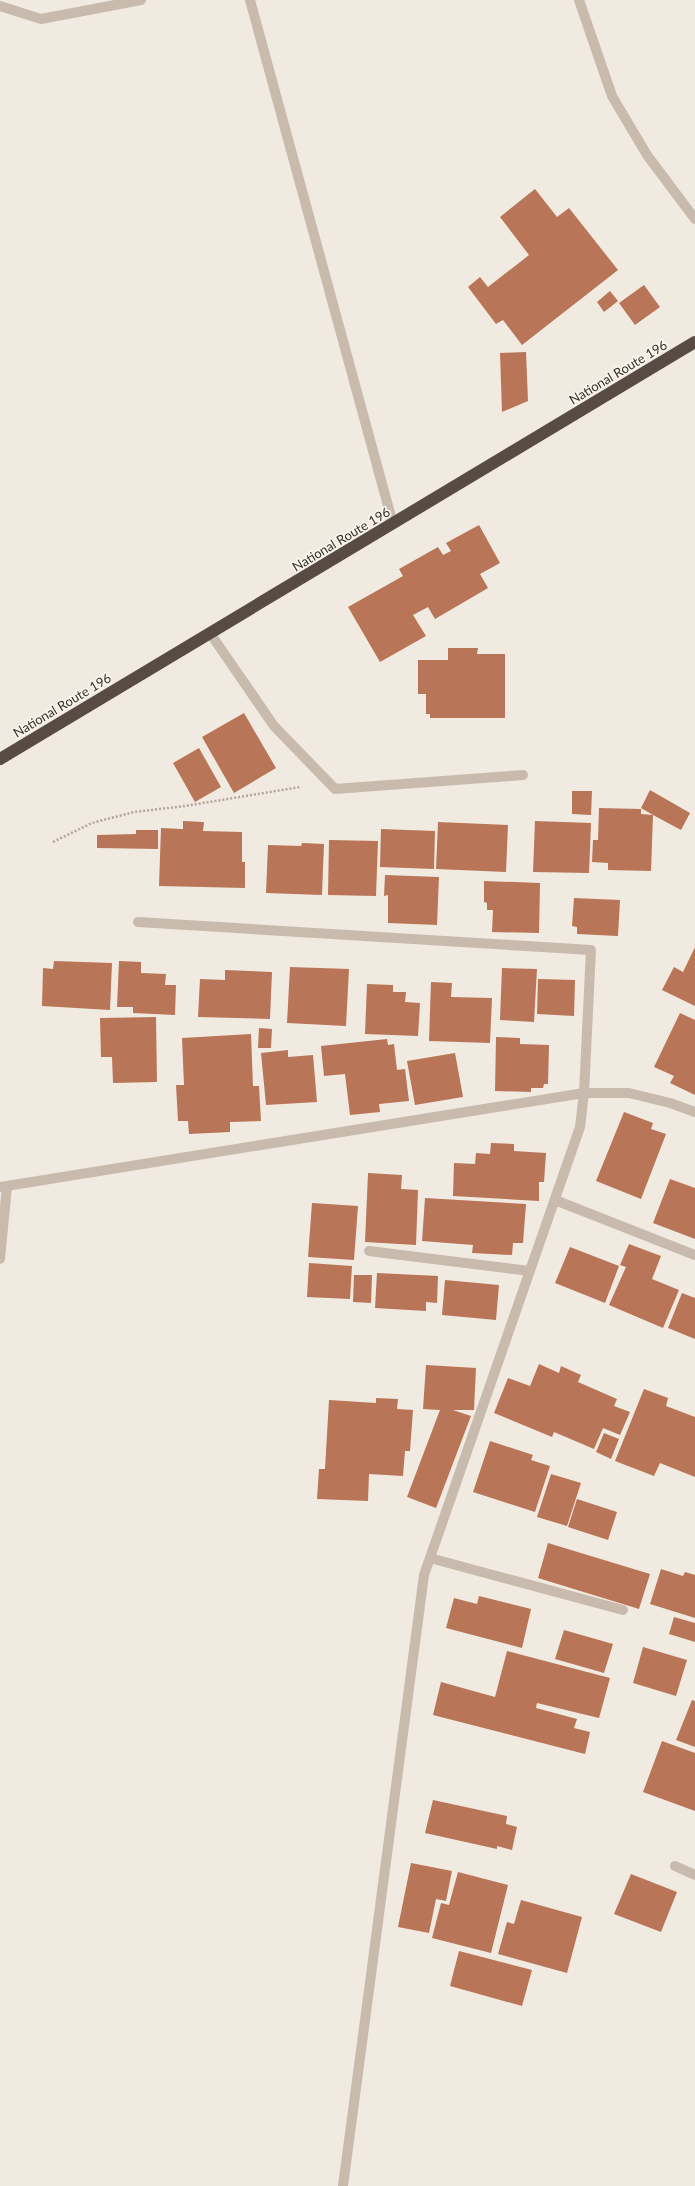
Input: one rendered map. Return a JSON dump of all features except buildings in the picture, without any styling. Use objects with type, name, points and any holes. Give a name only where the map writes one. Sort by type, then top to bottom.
[{"type":"highway","name":"National Route 196","points":[[0,759],[695,342]]},
{"type":"street","points":[[0,6],[41,19],[141,0]]},
{"type":"street","points":[[250,0],[393,524]]},
{"type":"street","points":[[579,0],[612,96],[646,155],[695,219]]},
{"type":"street","points":[[210,633],[274,726],[335,789],[523,775]]},
{"type":"street","points":[[138,922],[591,950],[584,1093],[580,1127],[424,1574],[343,2186]]},
{"type":"street","points":[[0,1259],[4,1187],[584,1093],[629,1093],[670,1103],[695,1112]]},
{"type":"street","points":[[555,1200],[695,1255]]},
{"type":"street","points":[[369,1251],[530,1271]]},
{"type":"street","points":[[430,1558],[623,1610]]},
{"type":"street","points":[[675,1866],[695,1875]]},
{"type":"path","points":[[53,842],[92,823],[134,812],[329,783]]}]
